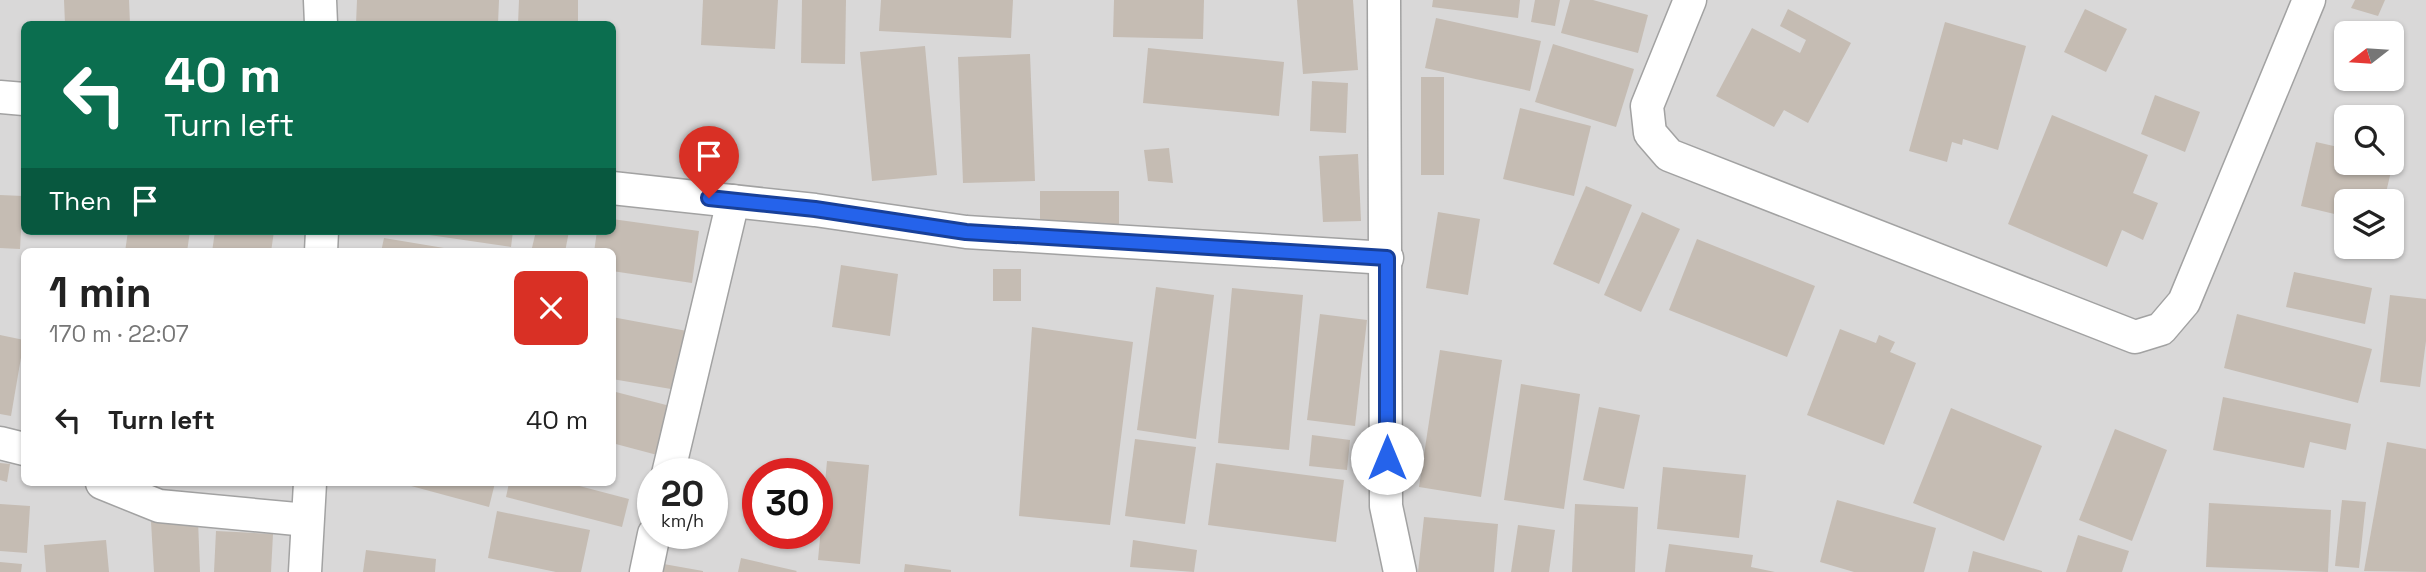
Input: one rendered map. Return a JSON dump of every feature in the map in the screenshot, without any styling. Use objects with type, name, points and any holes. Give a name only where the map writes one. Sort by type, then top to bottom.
[{"type":"street","points":[[320,0],[321,21]]},
{"type":"street","points":[[1384,0],[1386,506],[1400,572]]},
{"type":"street","points":[[1690,0],[1647,106],[1650,133],[1669,155],[2135,337],[2161,329],[2184,302],[2309,0]]},
{"type":"street","points":[[0,97],[21,99]]},
{"type":"street","points":[[616,188],[966,232],[1387,258]]},
{"type":"street","points":[[672,458],[733,201]]},
{"type":"street","points":[[0,443],[21,448]]},
{"type":"street","points":[[109,486],[159,506],[307,520]]},
{"type":"street","points":[[305,572],[310,486]]},
{"type":"street","points":[[646,572],[651,549]]},
{"type":"shaded area","points":[[0,0],[2426,0],[2426,572],[0,572]]},
{"type":"building","points":[[64,0],[129,0],[130,21],[65,21]]},
{"type":"building","points":[[357,0],[499,0],[498,21],[356,21]]},
{"type":"building","points":[[519,0],[578,0],[578,21],[518,21]]},
{"type":"building","points":[[703,0],[778,0],[775,49],[701,45]]},
{"type":"building","points":[[802,0],[846,0],[845,64],[801,63]]},
{"type":"building","points":[[881,0],[1013,0],[1011,38],[879,31]]},
{"type":"building","points":[[1114,0],[1204,0],[1203,39],[1113,37]]},
{"type":"building","points":[[1297,0],[1353,0],[1358,70],[1303,74]]},
{"type":"building","points":[[1433,0],[1520,0],[1518,18],[1432,7]]},
{"type":"building","points":[[1535,0],[1560,0],[1555,26],[1531,22]]},
{"type":"building","points":[[1570,0],[1593,0],[1648,15],[1638,53],[1561,33]]},
{"type":"building","points":[[2355,0],[2385,0],[2378,16],[2351,8]]},
{"type":"building","points":[[1788,9],[1851,43],[1808,123],[1784,110],[1774,127],[1716,96],[1752,28],[1800,53],[1806,40],[1780,26]]},
{"type":"building","points":[[2085,9],[2127,29],[2106,72],[2064,52]]},
{"type":"building","points":[[1436,18],[1541,41],[1530,91],[1425,68]]},
{"type":"building","points":[[1945,22],[2026,46],[1998,150],[1963,139],[1962,145],[1952,142],[1947,162],[1909,151]]},
{"type":"building","points":[[1553,44],[1634,69],[1616,127],[1535,102]]},
{"type":"building","points":[[925,46],[937,175],[872,181],[860,52]]},
{"type":"building","points":[[1148,48],[1284,62],[1279,116],[1143,103]]},
{"type":"building","points":[[1030,54],[1035,181],[963,183],[958,57]]},
{"type":"building","points":[[1421,77],[1444,77],[1444,175],[1421,175]]},
{"type":"building","points":[[1312,81],[1348,83],[1346,133],[1310,131]]},
{"type":"building","points":[[2155,95],[2200,112],[2185,152],[2141,134]]},
{"type":"building","points":[[1520,108],[1591,126],[1574,196],[1503,179]]},
{"type":"building","points":[[2052,115],[2148,155],[2133,193],[2158,203],[2143,240],[2122,230],[2107,267],[2008,224]]},
{"type":"building","points":[[2316,142],[2334,146],[2334,175],[2390,175],[2387,189],[2334,189],[2334,214],[2301,206]]},
{"type":"building","points":[[1169,148],[1173,183],[1148,181],[1144,150]]},
{"type":"building","points":[[1358,154],[1361,221],[1323,222],[1319,156]]},
{"type":"building","points":[[1586,186],[1632,205],[1599,284],[1553,264]]},
{"type":"building","points":[[1040,191],[1119,191],[1119,224],[1040,224]]},
{"type":"building","points":[[0,195],[21,196],[20,249],[0,248]]},
{"type":"building","points":[[1438,212],[1480,219],[1468,295],[1426,288]]},
{"type":"building","points":[[1642,212],[1680,229],[1641,312],[1604,295]]},
{"type":"building","points":[[616,220],[699,231],[692,283],[616,272],[616,248],[595,248],[596,235],[616,235]]},
{"type":"building","points":[[127,235],[189,235],[188,248],[126,248]]},
{"type":"building","points":[[214,235],[273,235],[272,248],[213,248]]},
{"type":"building","points":[[429,235],[512,235],[511,247]]},
{"type":"building","points":[[535,235],[568,235],[566,248],[532,248]]},
{"type":"building","points":[[384,238],[444,248],[382,248]]},
{"type":"building","points":[[1697,239],[1815,286],[1787,357],[1669,310]]},
{"type":"building","points":[[841,265],[898,274],[890,336],[832,327]]},
{"type":"building","points":[[993,269],[1021,269],[1021,301],[993,301]]},
{"type":"building","points":[[2294,272],[2372,288],[2365,324],[2286,307]]},
{"type":"building","points":[[1156,287],[1214,295],[1196,439],[1137,430]]},
{"type":"building","points":[[1232,288],[1303,295],[1289,450],[1218,443]]},
{"type":"building","points":[[2390,295],[2426,299],[2426,341],[2420,387],[2380,382]]},
{"type":"building","points":[[1320,314],[1367,320],[1355,426],[1307,420]]},
{"type":"building","points":[[2237,314],[2372,349],[2358,403],[2224,368]]},
{"type":"building","points":[[616,318],[687,331],[677,390],[616,380]]},
{"type":"building","points":[[1032,327],[1133,342],[1110,525],[1019,516]]},
{"type":"building","points":[[1840,329],[1876,343],[1879,335],[1895,342],[1890,352],[1916,363],[1884,445],[1807,415]]},
{"type":"building","points":[[0,335],[21,339],[21,358],[11,416],[0,414]]},
{"type":"building","points":[[1440,350],[1502,360],[1481,497],[1419,487]]},
{"type":"building","points":[[1521,384],[1580,394],[1564,509],[1504,500]]},
{"type":"building","points":[[616,392],[674,407],[661,456],[616,444]]},
{"type":"building","points":[[2223,397],[2351,424],[2346,450],[2310,442],[2304,468],[2213,450]]},
{"type":"building","points":[[1599,407],[1640,415],[1624,489],[1583,480]]},
{"type":"building","points":[[1951,408],[2042,446],[2004,541],[1913,503]]},
{"type":"building","points":[[2115,429],[2167,450],[2132,541],[2079,520]]},
{"type":"building","points":[[1312,435],[1350,440],[1347,470],[1309,466]]},
{"type":"building","points":[[1135,439],[1196,447],[1185,524],[1125,516]]},
{"type":"building","points":[[2387,442],[2426,449],[2426,572],[2364,571]]},
{"type":"building","points":[[833,462],[869,465],[860,564],[818,560],[819,549],[833,549]]},
{"type":"building","points":[[0,463],[10,464],[7,482],[0,480]]},
{"type":"building","points":[[1216,463],[1344,480],[1336,542],[1208,525]]},
{"type":"building","points":[[1663,467],[1746,475],[1739,538],[1657,529]]},
{"type":"building","points":[[411,486],[494,486],[489,507]]},
{"type":"building","points":[[508,486],[579,486],[629,499],[622,527],[506,497]]},
{"type":"building","points":[[1837,500],[1936,528],[1924,572],[1854,572],[1820,562]]},
{"type":"building","points":[[2342,500],[2366,502],[2359,568],[2335,566]]},
{"type":"building","points":[[2209,503],[2331,510],[2328,572],[2206,567]]},
{"type":"building","points":[[0,504],[30,506],[27,553],[0,551]]},
{"type":"building","points":[[1575,504],[1638,507],[1635,572],[1572,572]]},
{"type":"building","points":[[497,511],[590,530],[581,572],[556,572],[488,558]]},
{"type":"building","points":[[1424,517],[1498,524],[1494,572],[1418,572]]},
{"type":"building","points":[[198,520],[200,572],[154,572],[151,522]]},
{"type":"building","points":[[1518,525],[1555,530],[1549,572],[1511,572]]},
{"type":"building","points":[[216,531],[273,534],[271,572],[214,572]]},
{"type":"building","points":[[2078,535],[2129,551],[2122,572],[2066,572]]},
{"type":"building","points":[[106,540],[109,572],[46,572],[44,545]]},
{"type":"building","points":[[1133,540],[1197,550],[1194,572],[1130,567]]},
{"type":"building","points":[[1669,544],[1753,555],[1751,567],[1775,572],[1665,572]]},
{"type":"building","points":[[366,550],[436,559],[435,572],[363,572]]},
{"type":"building","points":[[1973,551],[2042,571],[2042,572],[1968,572]]},
{"type":"building","points":[[741,558],[797,571],[738,572]]},
{"type":"building","points":[[0,562],[22,564],[21,572],[0,572]]},
{"type":"building","points":[[658,563],[703,571],[703,572],[657,572]]},
{"type":"building","points":[[905,564],[951,570],[951,572],[904,572]]},
{"type":"route","points":[[709,198],[815,209],[966,232],[1387,258],[1387,458]]}]
